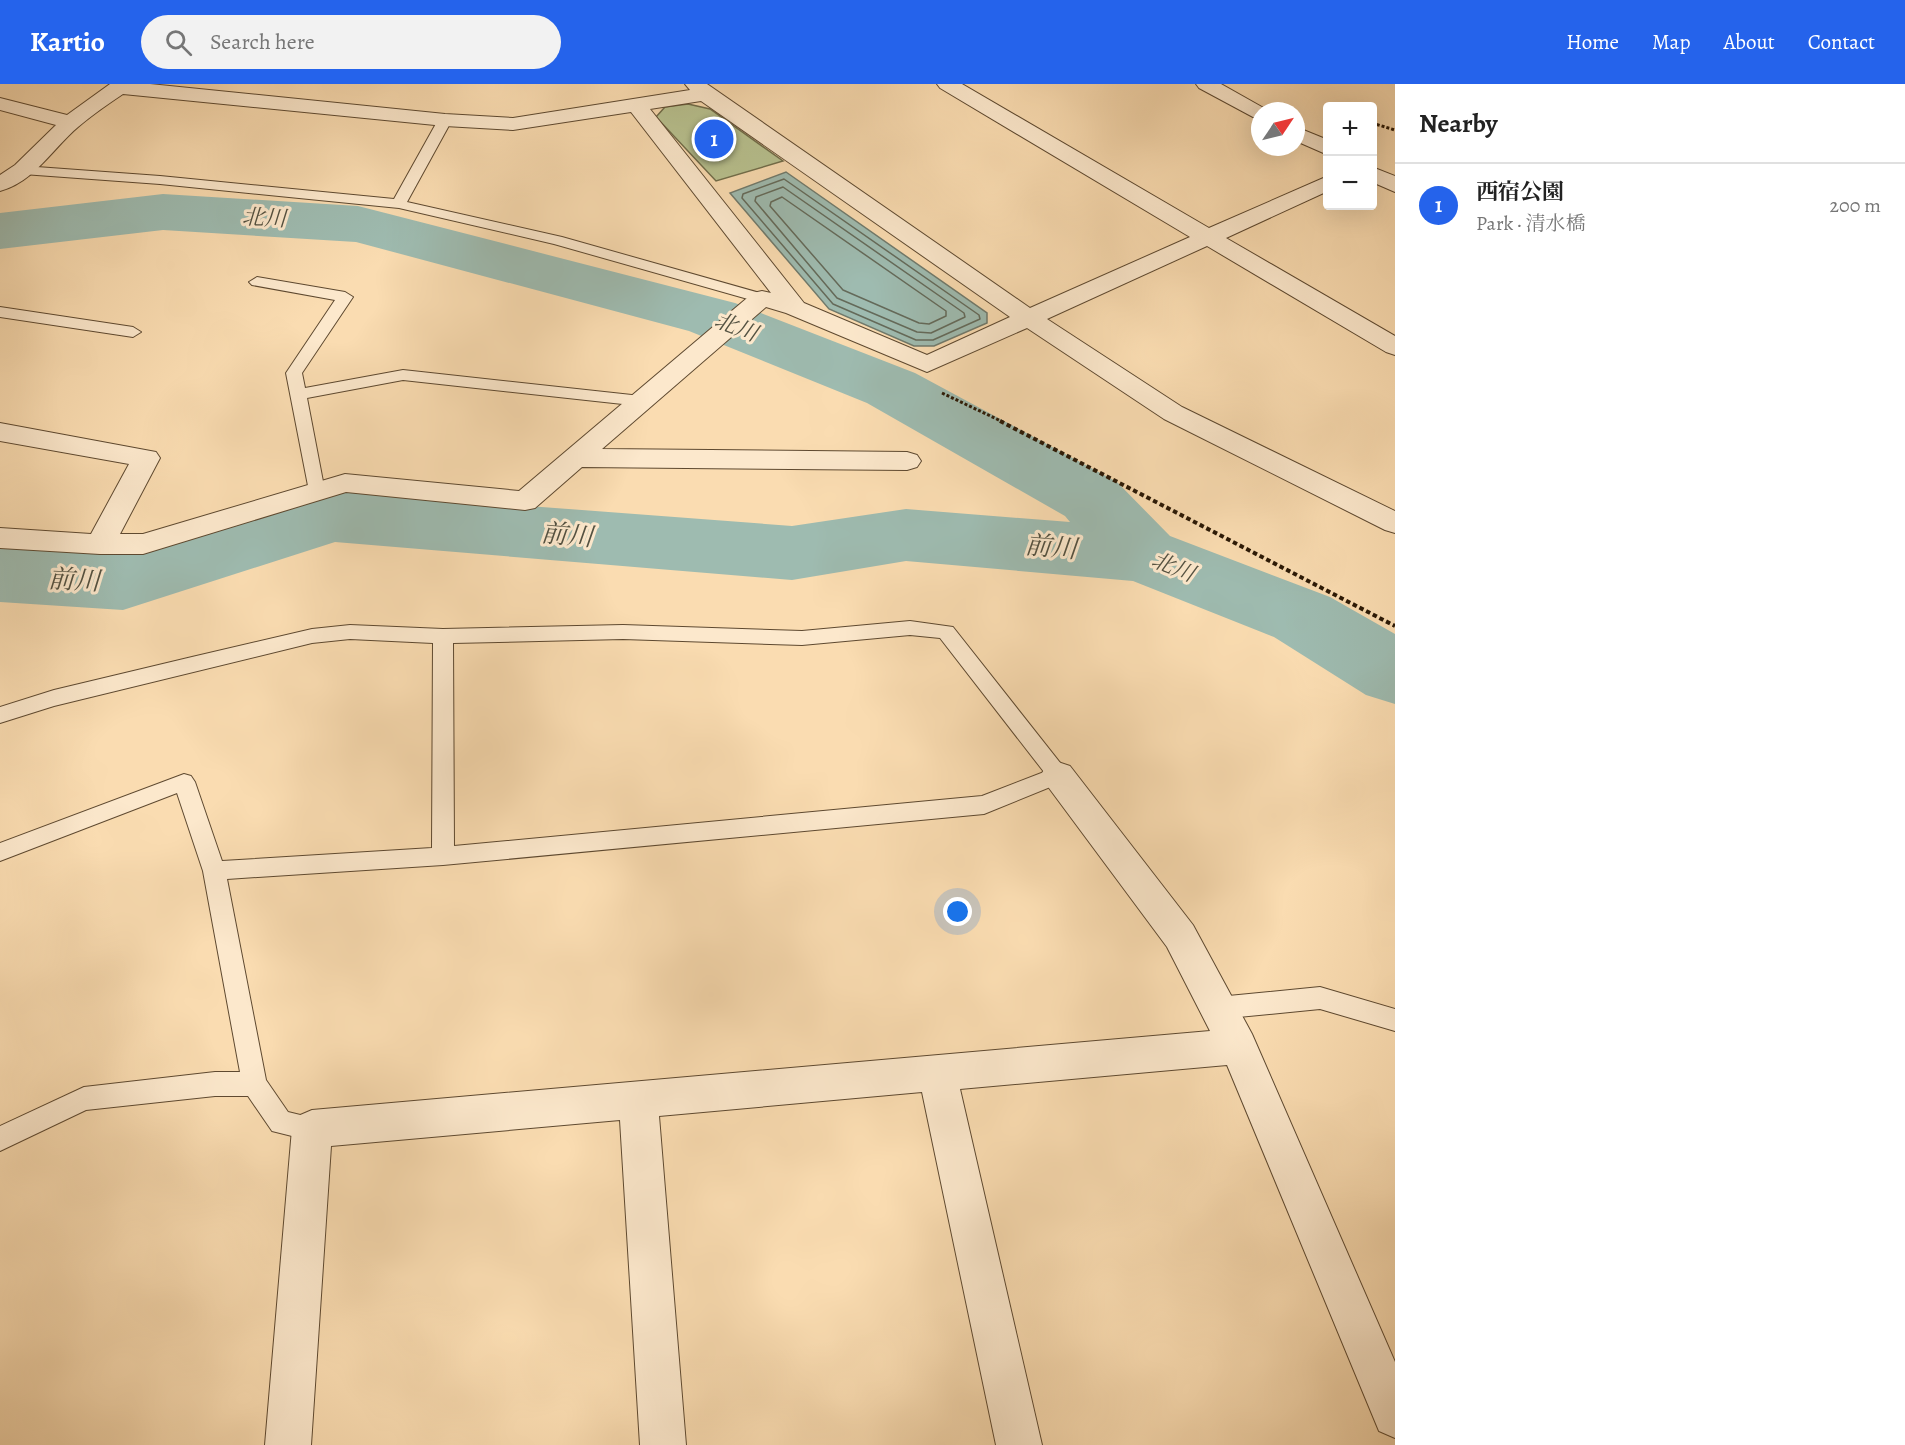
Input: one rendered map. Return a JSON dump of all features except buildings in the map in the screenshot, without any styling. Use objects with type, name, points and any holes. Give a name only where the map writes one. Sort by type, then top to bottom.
[{"type":"street","points":[[947,84],[1395,347]]},
{"type":"street","points":[[1206,84],[1251,108]]},
{"type":"street","points":[[0,184],[23,170],[71,122],[121,86],[445,120],[513,124],[637,106],[700,89],[1028,318],[1173,413],[1395,523]]},
{"type":"street","points":[[0,104],[71,122]]},
{"type":"street","points":[[637,106],[795,308]]},
{"type":"street","points":[[1305,137],[1323,146]]},
{"type":"street","points":[[1377,176],[1395,185]]},
{"type":"street","points":[[0,538],[100,544],[143,544],[345,483],[525,501],[755,304],[795,308],[927,364],[1323,185]]},
{"type":"street","points":[[0,432],[146,458],[100,544]]},
{"type":"street","points":[[573,458],[907,461]]},
{"type":"street","points":[[1059,776],[1180,936],[1238,1046],[1395,1415]]},
{"type":"street","points":[[288,1445],[312,1129],[1238,1046]]},
{"type":"street","points":[[937,1072],[1019,1445]]},
{"type":"street","points":[[638,1100],[663,1445]]},
{"type":"lane","points":[[399,204],[445,120]]},
{"type":"lane","points":[[23,170],[160,180],[399,204],[557,240],[755,304]]},
{"type":"lane","points":[[257,282],[345,297],[294,373],[316,492]]},
{"type":"lane","points":[[0,312],[133,332]]},
{"type":"lane","points":[[298,394],[403,375],[641,401]]},
{"type":"lane","points":[[0,715],[54,698],[312,636],[350,632],[443,636],[623,632],[802,638],[910,628],[946,632],[1059,776],[984,805],[443,856],[214,871]]},
{"type":"lane","points":[[443,636],[443,856]]},
{"type":"lane","points":[[0,852],[184,782],[214,871],[254,1084],[281,1123],[312,1129]]},
{"type":"lane","points":[[1218,1008],[1320,998],[1395,1020]]},
{"type":"lane","points":[[0,1139],[84,1100],[215,1084],[254,1084]]},
{"type":"path","points":[[1377,125],[1395,130]]},
{"type":"path","points":[[927,364],[916,380],[1064,453],[1395,626]]},
{"type":"green space","points":[[688,104],[710,109],[783,161],[716,181],[656,117],[665,107]]},
{"type":"water","points":[[786,172],[987,313],[987,323],[934,346],[914,346],[829,309],[730,193]]},
{"type":"waterway","name":"北川","points":[[0,231],[163,212],[358,224],[712,317],[891,388],[1091,499],[1143,555]]},
{"type":"waterway","name":"前川","points":[[0,575],[123,582],[332,516],[792,553],[906,535],[1143,555]]},
{"type":"waterway","name":"北川","points":[[1143,555],[1302,617],[1395,673]]},
{"type":"place","name":"西宿公園","points":[[714,139]]}]
